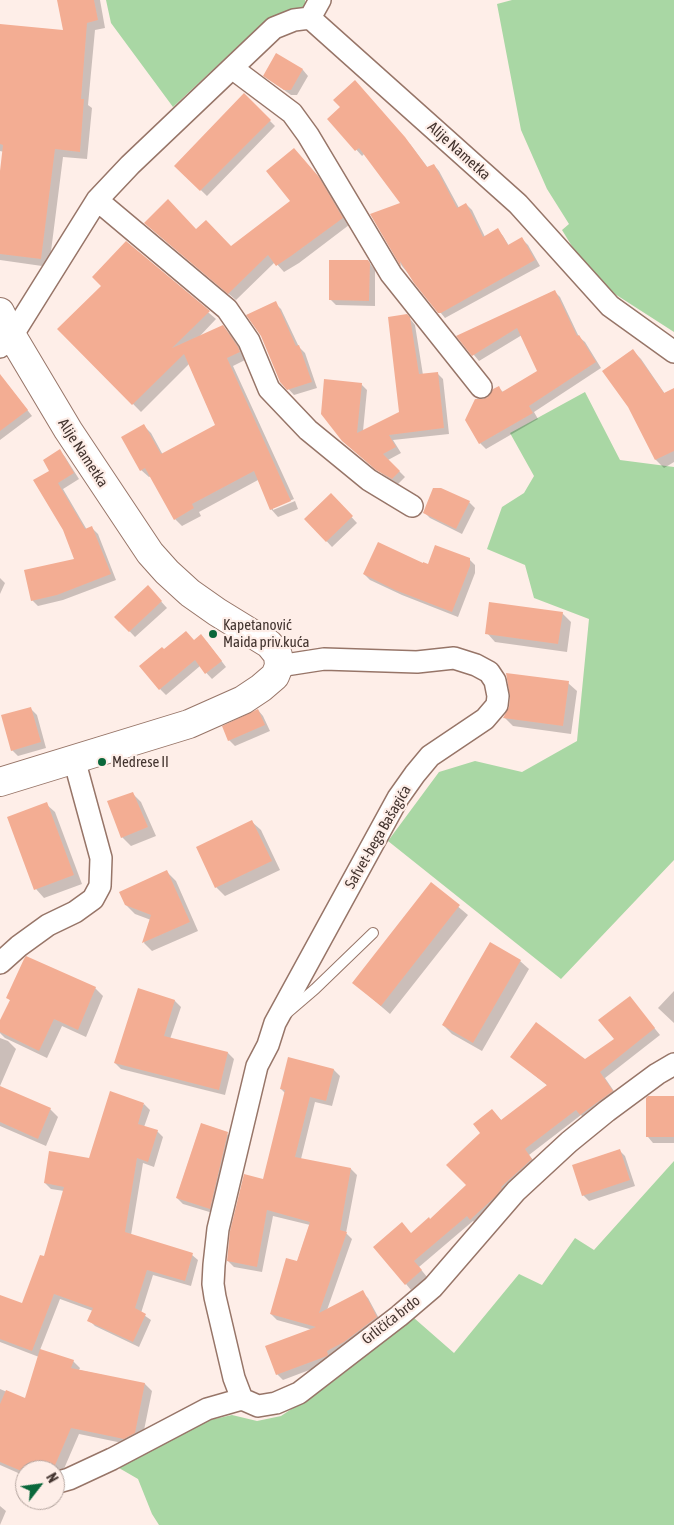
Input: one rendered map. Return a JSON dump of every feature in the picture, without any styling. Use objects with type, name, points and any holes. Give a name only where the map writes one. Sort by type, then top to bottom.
[{"type":"street","name":"Alije Nametka","points":[[279,666],[278,655],[269,644],[190,593],[150,553],[4,332],[97,200],[130,165],[274,28],[316,9],[518,204],[610,306],[674,352]]},
{"type":"street","points":[[232,68],[292,113],[320,155],[391,274],[481,387]]},
{"type":"street","points":[[97,200],[227,309],[249,340],[270,389],[308,430],[368,480],[412,506]]},
{"type":"street","name":"Safvet-bega Bašagića","points":[[242,1399],[234,1378],[213,1284],[218,1229],[257,1066],[268,1045],[275,1023],[398,798],[430,756],[485,719],[497,705],[498,696],[496,681],[489,672],[476,665],[454,658],[417,662],[324,659],[279,666]]},
{"type":"street","points":[[0,782],[189,724],[243,700],[262,688],[275,676],[279,666]]},
{"type":"street","points":[[0,963],[19,946],[48,925],[75,912],[93,899],[100,886],[101,858],[74,760]]},
{"type":"street","name":"Grličića brdo","points":[[65,1480],[112,1459],[206,1409],[242,1399],[258,1406],[276,1403],[299,1393],[399,1316],[433,1286],[516,1191],[569,1142],[657,1074],[674,1064]]},
{"type":"lane","points":[[275,1023],[315,989],[373,933]]},
{"type":"green space","points":[[106,0],[305,0],[306,6],[266,20],[173,107],[111,23]]},
{"type":"green space","points":[[512,0],[674,0],[674,332],[604,287],[581,261],[562,230],[569,224],[547,189],[521,130],[497,4]]},
{"type":"green space","points":[[585,392],[620,460],[674,467],[674,860],[561,979],[388,841],[439,772],[475,761],[522,772],[577,741],[589,619],[534,598],[525,565],[487,549],[502,507],[524,493],[534,476],[510,433]]},
{"type":"green space","points":[[674,1161],[674,1525],[159,1525],[152,1514],[138,1479],[119,1468],[197,1423],[232,1415],[257,1421],[281,1416],[335,1380],[414,1318],[454,1353],[519,1274],[542,1285],[575,1238],[594,1250]]},
{"type":"building","points":[[57,0],[94,0],[98,20],[87,23],[81,99],[84,99],[80,152],[55,149],[41,259],[0,254],[0,171],[3,145],[0,144],[0,24],[63,30]]},
{"type":"building","points":[[276,53],[303,69],[291,90],[284,90],[263,76]]},
{"type":"building","points":[[355,80],[405,137],[427,167],[434,164],[457,208],[466,203],[483,237],[498,228],[508,245],[522,237],[535,260],[438,313],[414,283],[400,261],[401,267],[370,214],[400,203],[359,148],[355,151],[327,119],[340,107],[333,100]]},
{"type":"building","points":[[244,93],[271,120],[200,191],[174,166]]},
{"type":"building","points":[[294,148],[319,177],[343,218],[276,266],[268,255],[228,294],[144,223],[168,199],[196,229],[206,220],[231,246],[290,201],[266,171]]},
{"type":"building","points":[[126,241],[210,311],[172,348],[223,325],[238,347],[240,352],[227,358],[291,501],[270,510],[254,471],[192,504],[194,508],[174,520],[145,468],[140,471],[121,437],[144,424],[161,454],[215,425],[184,354],[132,405],[57,329],[101,286],[92,277]]},
{"type":"building","points":[[329,260],[368,260],[370,263],[369,301],[329,300]]},
{"type":"building","points":[[555,290],[577,336],[579,335],[596,362],[529,406],[533,413],[479,444],[465,420],[475,399],[488,397],[493,389],[499,386],[502,392],[537,371],[517,328],[472,356],[456,336]]},
{"type":"building","points":[[276,301],[296,346],[299,345],[312,382],[287,390],[280,382],[261,336],[246,315]]},
{"type":"building","points":[[407,314],[410,317],[419,374],[438,372],[444,428],[389,435],[396,447],[383,454],[400,471],[392,479],[376,470],[342,441],[321,414],[324,379],[362,383],[357,433],[399,412],[388,317]]},
{"type":"building","points":[[633,349],[664,393],[674,388],[674,451],[655,460],[628,407],[602,371]]},
{"type":"building","points":[[0,374],[28,410],[0,431]]},
{"type":"building","points":[[60,449],[74,473],[58,483],[85,529],[92,526],[111,574],[57,595],[31,601],[24,570],[74,559],[63,530],[33,480],[49,471],[43,460]]},
{"type":"building","points":[[433,488],[441,488],[470,501],[456,529],[423,513]]},
{"type":"building","points":[[331,493],[353,516],[326,542],[304,519]]},
{"type":"building","points":[[378,542],[428,564],[435,545],[470,558],[470,566],[452,612],[395,590],[363,574]]},
{"type":"building","points":[[148,585],[162,601],[129,632],[114,617]]},
{"type":"building","points":[[489,602],[563,612],[558,644],[485,634]]},
{"type":"building","points":[[186,631],[194,640],[201,634],[222,661],[205,674],[195,660],[159,690],[139,666],[162,647],[164,649]]},
{"type":"building","points":[[506,673],[569,681],[563,726],[503,718],[509,707],[510,697]]},
{"type":"building","points":[[31,707],[41,742],[11,751],[1,715]]},
{"type":"building","points":[[258,709],[265,725],[228,741],[222,726]]},
{"type":"building","points":[[133,792],[148,827],[121,838],[107,801]]},
{"type":"building","points":[[47,802],[74,875],[34,890],[7,817]]},
{"type":"building","points":[[252,820],[272,861],[215,888],[196,847]]},
{"type":"building","points":[[167,870],[190,922],[142,943],[151,915],[125,905],[119,892]]},
{"type":"building","points":[[431,882],[460,905],[381,1006],[352,983]]},
{"type":"building","points":[[490,942],[521,960],[473,1043],[442,1025]]},
{"type":"building","points":[[26,956],[96,987],[78,1030],[54,1019],[39,1051],[0,1032],[0,1020],[10,1000],[6,998]]},
{"type":"building","points":[[138,988],[175,1000],[164,1036],[228,1052],[219,1090],[114,1063]]},
{"type":"building","points":[[630,996],[655,1028],[600,1072],[613,1091],[580,1115],[576,1110],[525,1149],[532,1159],[501,1187],[496,1196],[470,1220],[467,1216],[414,1261],[422,1270],[405,1285],[373,1247],[402,1222],[411,1233],[429,1217],[430,1219],[466,1185],[446,1165],[480,1133],[473,1124],[492,1109],[501,1120],[547,1085],[510,1057],[536,1022],[585,1059],[614,1039],[598,1020]]},
{"type":"building","points":[[288,1057],[334,1069],[326,1101],[310,1097],[295,1157],[351,1168],[340,1230],[347,1232],[319,1313],[363,1290],[377,1317],[344,1342],[327,1351],[327,1356],[276,1375],[265,1346],[316,1327],[270,1314],[286,1258],[297,1261],[310,1222],[267,1210],[257,1267],[227,1261],[230,1231],[244,1174],[263,1179],[285,1090],[280,1089]]},
{"type":"building","points":[[0,1086],[51,1108],[38,1139],[0,1122]]},
{"type":"building","points":[[110,1091],[144,1103],[138,1124],[158,1130],[148,1162],[137,1158],[125,1232],[193,1253],[185,1281],[147,1270],[135,1308],[146,1314],[133,1342],[87,1321],[93,1308],[54,1294],[32,1351],[0,1339],[0,1295],[22,1303],[40,1255],[44,1256],[64,1187],[44,1183],[49,1151],[89,1158]]},
{"type":"building","points":[[648,1096],[674,1096],[674,1137],[646,1137],[646,1098]]},
{"type":"building","points":[[201,1123],[228,1132],[210,1209],[176,1198]]},
{"type":"building","points":[[620,1149],[630,1180],[582,1196],[572,1165]]},
{"type":"building","points":[[40,1349],[74,1360],[71,1368],[145,1383],[135,1433],[124,1439],[71,1428],[57,1460],[15,1460],[15,1468],[0,1462],[0,1404],[6,1390],[25,1398]]},
{"type":"place","name":"Kapetanović Maida priv.kuća","points":[[213,634]]},
{"type":"place","name":"Medrese II","points":[[102,762]]}]
